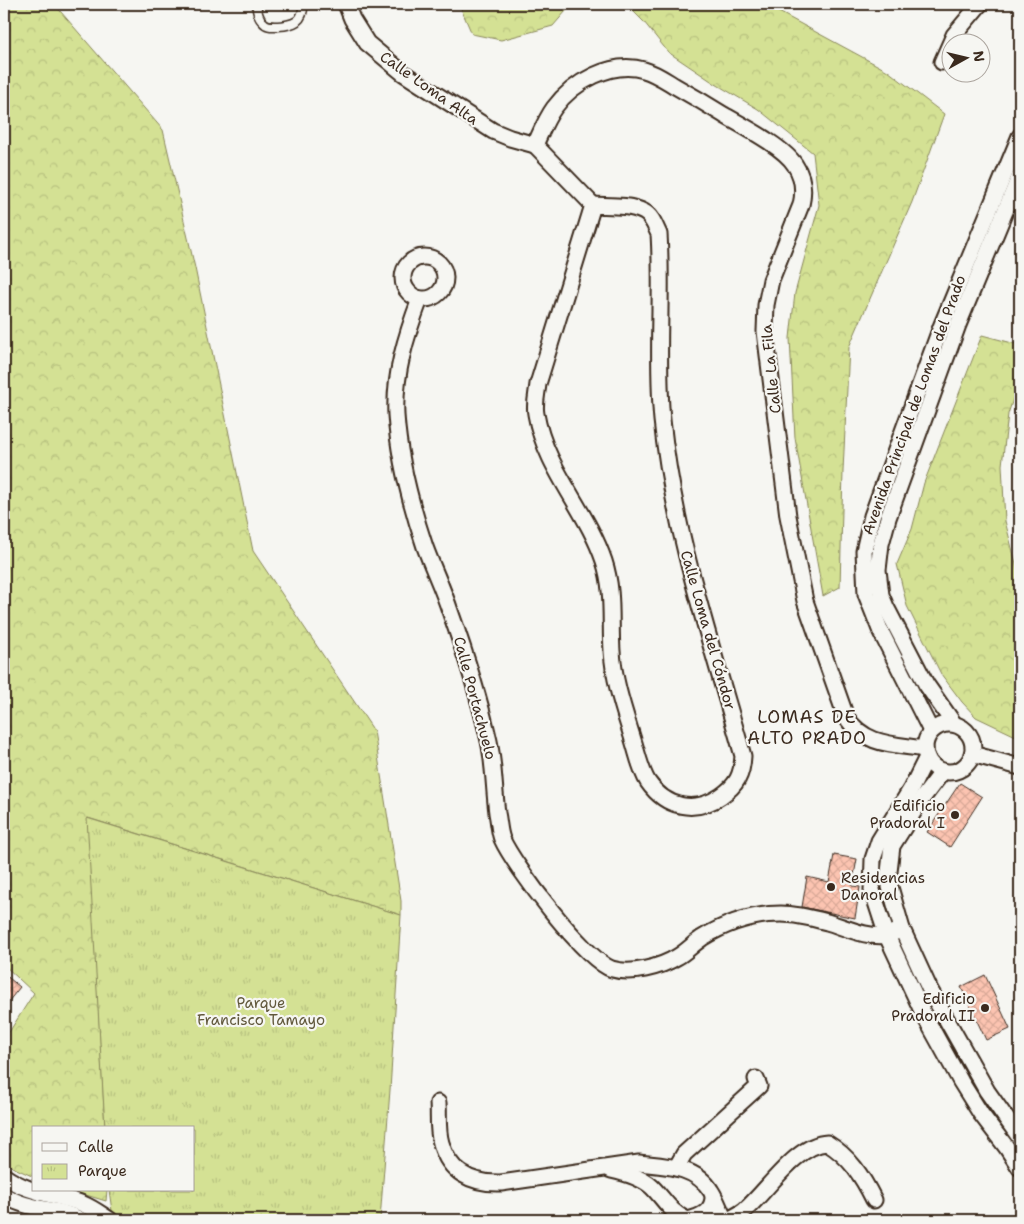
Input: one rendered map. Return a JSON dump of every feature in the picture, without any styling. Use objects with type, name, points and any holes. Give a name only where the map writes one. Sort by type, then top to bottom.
[{"type":"street","name":"Calle Loma Alta","points":[[346,4],[352,19],[367,43],[403,73],[493,131],[510,138],[535,144]]},
{"type":"street","points":[[957,32],[980,4]]},
{"type":"street","name":"Calle La Fila","points":[[535,144],[546,119],[555,106],[569,93],[582,83],[606,71],[632,68],[656,75],[698,100],[790,157],[796,166],[800,175],[803,196],[798,214],[771,280],[766,305],[765,331],[788,516],[805,601],[846,717],[852,727],[872,740],[926,753]]},
{"type":"street","name":"Avenida Principal de Lomas del Prado","points":[[931,732],[880,632],[869,605],[864,580],[865,541],[872,516],[940,327],[1020,136]]},
{"type":"street","points":[[535,144],[593,205]]},
{"type":"street","name":"Avenida Principal de Lomas del Prado","points":[[972,754],[972,741],[969,735],[960,726],[954,724],[926,684],[886,607],[881,595],[879,555],[888,518],[909,457],[958,325],[1020,175]]},
{"type":"street","name":"Calle Loma del Cóndor","points":[[593,205],[632,208],[645,212],[654,222],[659,234],[660,389],[666,452],[690,570],[744,756],[743,770],[731,788],[709,803],[697,807],[683,806],[670,802],[657,793],[647,781],[640,764],[616,680],[612,651],[612,603],[604,561],[542,439],[536,413],[538,384],[593,205]]},
{"type":"street","name":"Calle Portachuelo","points":[[420,299],[407,334],[399,370],[396,412],[403,469],[426,548],[450,611],[487,733],[500,834],[524,874],[548,906],[596,959],[610,968],[621,971],[646,969],[663,965],[679,957],[700,939],[718,929],[752,917],[781,914],[803,917],[865,934],[887,936]]},
{"type":"street","points":[[954,724],[941,725],[931,732],[925,742],[926,753],[931,763],[943,771],[958,770],[964,766],[972,754],[1020,767]]},
{"type":"street","points":[[926,753],[911,789],[879,841],[873,859],[872,890],[875,905],[887,936],[924,1014],[961,1082],[981,1114],[1020,1168]]},
{"type":"street","points":[[943,771],[916,807],[892,846],[889,872],[890,887],[902,929],[930,990],[987,1091],[1020,1138]]},
{"type":"street","points":[[887,936],[902,929]]},
{"type":"street","points":[[676,1168],[684,1154],[759,1086],[756,1079]]},
{"type":"street","points":[[438,1103],[439,1132],[444,1152],[450,1163],[458,1172],[471,1180],[486,1184],[640,1163],[676,1168],[689,1172],[708,1186],[727,1220],[745,1209],[802,1152],[818,1143],[827,1143],[834,1147],[861,1174],[874,1200]]},
{"type":"street","points":[[602,1168],[633,1176],[652,1187],[668,1206],[687,1220],[699,1217],[708,1211],[712,1206],[713,1195]]},
{"type":"street","points":[[652,1187],[653,1179],[657,1173],[676,1168]]},
{"type":"street","points":[[4,1176],[16,1185],[32,1191]]},
{"type":"street","points":[[36,1192],[84,1205],[110,1220]]},
{"type":"street","points":[[4,1195],[23,1204],[81,1220]]},
{"type":"lane","points":[[256,4],[262,22],[270,26],[292,25],[300,18],[303,4]]},
{"type":"green space","points":[[4,4],[54,4],[163,130],[195,268],[253,551],[374,731],[401,901],[401,915],[88,818],[105,1126],[32,1126],[32,1176],[12,1167],[4,1159],[4,1040],[34,993],[4,965]]},
{"type":"green space","points":[[459,4],[572,4],[553,26],[501,40],[472,34]]},
{"type":"green space","points":[[626,4],[764,4],[888,71],[944,114],[912,202],[849,347],[840,587],[823,596],[795,438],[790,338],[795,293],[819,205],[813,153],[758,109],[714,83],[668,52],[644,22]]},
{"type":"green space","points":[[982,335],[1020,345],[1020,378],[1008,414],[1002,465],[1005,521],[1020,579],[1020,738],[976,717],[941,674],[907,606],[897,564],[912,529],[924,483]]},
{"type":"green space","name":"Parque Francisco Tamayo","points":[[87,818],[401,915],[380,1220],[122,1220],[112,1211],[109,1192],[195,1192],[195,1126],[105,1126]]},
{"type":"green space","points":[[76,1192],[107,1192],[106,1201]]},
{"type":"building","name":"Edificio Pradoral I","points":[[960,783],[982,797],[950,847],[927,832]]},
{"type":"building","name":"Residencias Danoral","points":[[834,855],[857,859],[852,886],[860,887],[855,918],[802,907],[807,877],[829,882]]},
{"type":"building","points":[[4,974],[20,987],[4,1007]]},
{"type":"building","name":"Edificio Pradoral II","points":[[985,975],[1010,1029],[986,1040],[961,987]]},
{"type":"place","name":"Edificio Pradoral I","points":[[955,815]]},
{"type":"place","name":"Residencias Danoral","points":[[831,887]]},
{"type":"place","name":"Edificio Pradoral II","points":[[985,1008]]},
{"type":"district","name":"LOMAS DE ALTO PRADO","points":[[807,728]]}]
